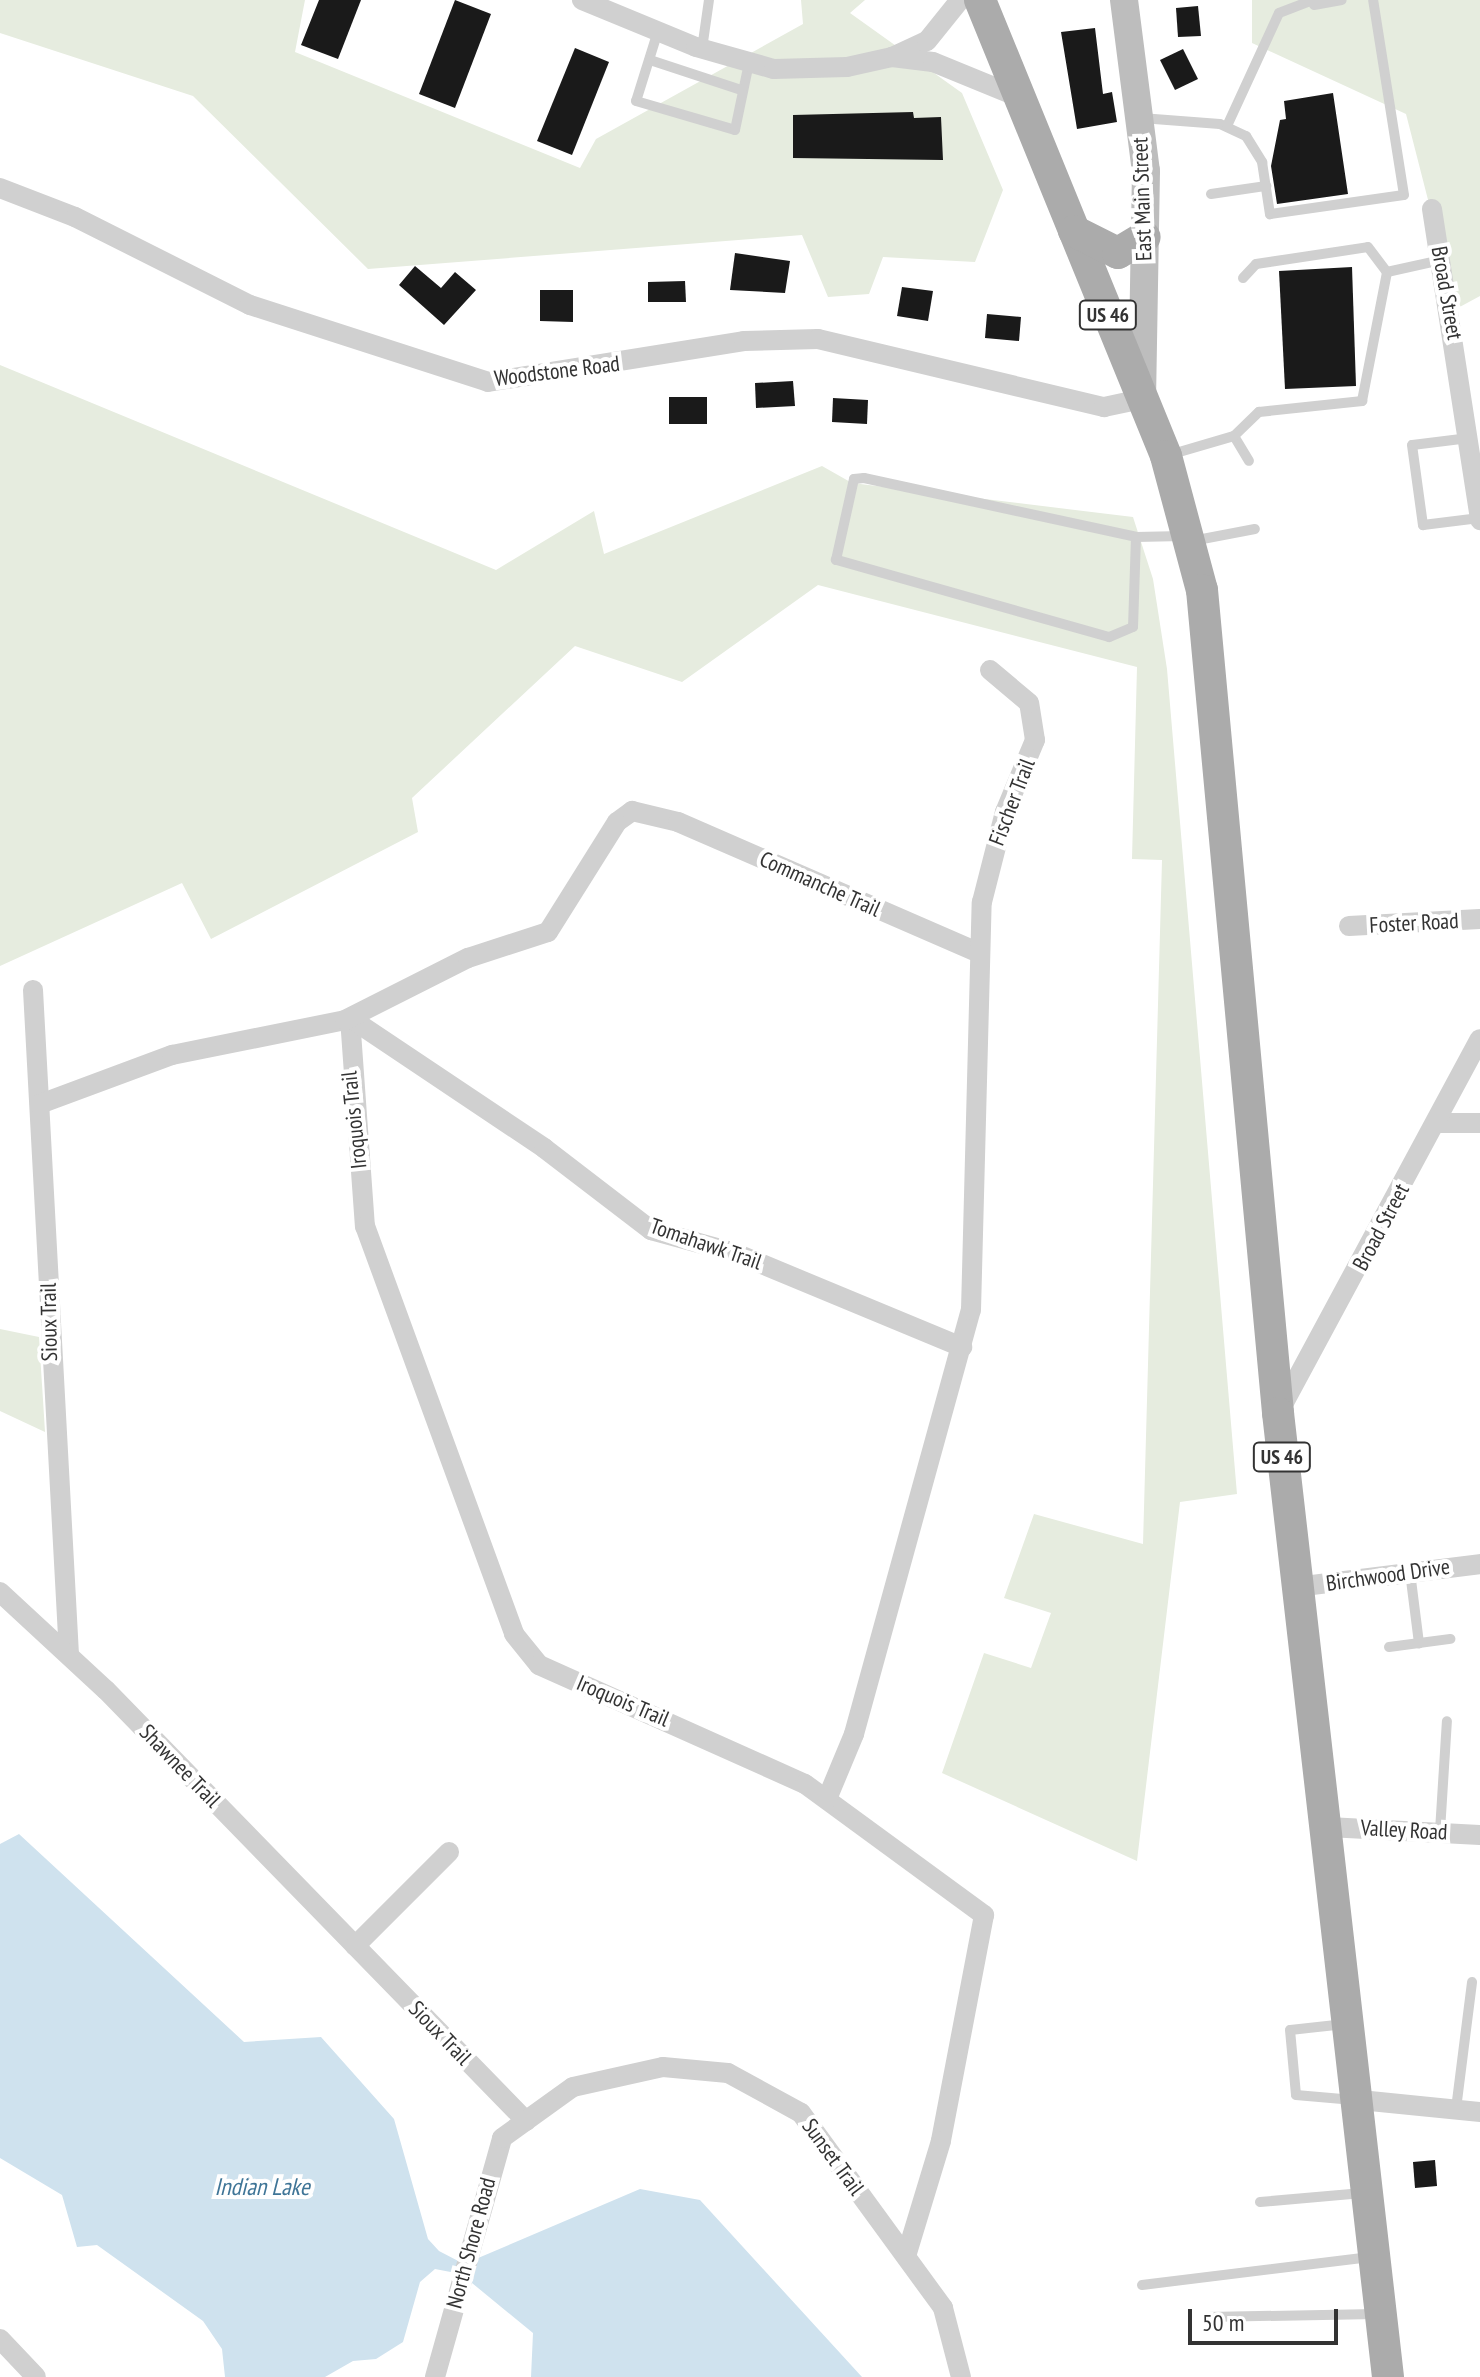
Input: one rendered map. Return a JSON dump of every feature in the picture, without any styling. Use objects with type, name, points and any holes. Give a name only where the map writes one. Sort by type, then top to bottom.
[{"type":"main road","name":"US 46","points":[[980,0],[1166,456],[1189,538],[1217,701],[1278,1413],[1296,1587],[1360,2100],[1388,2377]]},
{"type":"main road","points":[[1074,231],[1118,253],[1145,237]]},
{"type":"street","points":[[582,0],[702,49],[749,63],[847,67],[892,57],[927,41],[960,0]]},
{"type":"street","name":"East Main Street","points":[[1124,0],[1139,118],[1145,237],[1142,399]]},
{"type":"street","points":[[892,57],[933,62],[1021,98]]},
{"type":"street","name":"Woodstone Road","points":[[0,188],[250,305],[488,382],[744,341],[818,339],[1104,407],[1142,399]]},
{"type":"street","name":"Broad Street","points":[[1432,209],[1474,448],[1480,519]]},
{"type":"street","name":"Fischer Trail","points":[[979,953],[991,856],[1035,740],[1029,703],[990,670]]},
{"type":"street","name":"Commanche Trail","points":[[350,1018],[468,958],[548,932],[617,822],[641,810],[979,953]]},
{"type":"street","name":"Foster Road","points":[[1349,926],[1480,919]]},
{"type":"street","points":[[827,1799],[854,1734],[971,1310],[979,953]]},
{"type":"street","name":"Sioux Trail","points":[[33,990],[69,1654]]},
{"type":"street","points":[[40,1104],[172,1055],[350,1018]]},
{"type":"street","name":"Tomahawk Trail","points":[[350,1018],[544,1148],[651,1230],[735,1253],[962,1347]]},
{"type":"street","name":"Iroquois Trail","points":[[350,1018],[365,1226],[514,1634],[539,1665],[827,1799],[959,1893],[988,1926],[941,2141],[906,2256]]},
{"type":"street","name":"Broad Street","points":[[1278,1413],[1480,1039]]},
{"type":"street","points":[[1437,1123],[1480,1123]]},
{"type":"street","name":"Birchwood Drive","points":[[1296,1587],[1480,1564]]},
{"type":"street","name":"Shawnee Trail","points":[[0,1592],[69,1654],[355,1946]]},
{"type":"street","name":"Valley Road","points":[[1328,1827],[1480,1835]]},
{"type":"street","points":[[355,1946],[449,1852]]},
{"type":"street","name":"Sioux Trail","points":[[355,1946],[526,2121]]},
{"type":"street","name":"Sunset Trail","points":[[526,2121],[573,2087],[626,2070],[700,2068],[755,2082],[801,2113],[906,2256],[947,2316],[961,2377]]},
{"type":"street","points":[[1360,2100],[1480,2112]]},
{"type":"street","name":"North Shore Road","points":[[435,2377],[467,2250],[502,2138],[526,2121]]},
{"type":"street","points":[[0,2339],[36,2377]]},
{"type":"lane","points":[[702,49],[709,0]]},
{"type":"lane","points":[[1227,126],[1279,13],[1314,2],[1342,0]]},
{"type":"lane","points":[[1139,118],[1227,126],[1253,142],[1266,186],[1270,214],[1404,195],[1373,0]]},
{"type":"lane","points":[[658,31],[636,101],[735,130],[749,63]]},
{"type":"lane","points":[[650,60],[741,90]]},
{"type":"lane","points":[[1211,194],[1266,186]]},
{"type":"lane","points":[[1166,456],[1234,436],[1259,412],[1362,401],[1387,272],[1368,247],[1256,264],[1243,278]]},
{"type":"lane","points":[[1387,272],[1441,260]]},
{"type":"lane","points":[[1234,436],[1249,461]]},
{"type":"lane","points":[[1474,448],[1412,445],[1423,525],[1480,519]]},
{"type":"lane","points":[[1136,537],[1133,627],[1109,637],[1079,632],[836,560],[854,479],[864,478],[1136,537],[1189,538],[1255,529]]},
{"type":"lane","points":[[1410,1572],[1419,1643]]},
{"type":"lane","points":[[1389,1647],[1450,1639]]},
{"type":"lane","points":[[1440,1831],[1447,1721]]},
{"type":"lane","points":[[1456,2109],[1472,1982]]},
{"type":"lane","points":[[1351,2023],[1290,2030],[1296,2095],[1360,2100]]},
{"type":"lane","points":[[1260,2202],[1369,2192]]},
{"type":"lane","points":[[1142,2285],[1376,2257]]},
{"type":"lane","points":[[1207,2317],[1382,2313]]},
{"type":"shaded area","points":[[0,0],[305,0],[295,52],[580,168],[596,139],[803,24],[801,0],[865,0],[850,13],[962,93],[1003,190],[975,262],[883,257],[869,294],[828,297],[802,235],[368,269],[193,96],[0,33]]},
{"type":"shaded area","points":[[1252,0],[1480,0],[1480,296],[1456,309],[1406,114],[1252,43]]},
{"type":"shaded area","points":[[0,365],[496,570],[594,511],[604,554],[822,466],[852,483],[1133,517],[1153,579],[1167,669],[1237,1494],[1180,1502],[1137,1861],[942,1773],[984,1653],[1031,1668],[1051,1613],[1004,1598],[1034,1514],[1143,1544],[1162,860],[1132,859],[1137,667],[818,585],[682,682],[575,646],[412,798],[418,832],[211,939],[182,883],[0,966]]},
{"type":"shaded area","points":[[0,1329],[39,1337],[45,1432],[0,1411]]},
{"type":"water","name":"Indian Lake","points":[[19,1834],[244,2042],[321,2037],[394,2119],[428,2239],[439,2251],[464,2264],[640,2189],[700,2200],[862,2377],[531,2377],[533,2333],[461,2274],[435,2269],[420,2282],[403,2342],[376,2359],[353,2361],[325,2377],[225,2377],[222,2349],[203,2321],[97,2245],[77,2247],[62,2195],[0,2158],[0,1844]]},
{"type":"building","points":[[319,0],[361,0],[338,59],[301,45]]},
{"type":"building","points":[[455,0],[491,14],[455,108],[419,94]]},
{"type":"building","points":[[1198,6],[1201,36],[1178,37],[1176,8]]},
{"type":"building","points":[[1095,28],[1103,94],[1112,92],[1117,122],[1077,129],[1061,32]]},
{"type":"building","points":[[575,48],[609,62],[572,155],[537,141]]},
{"type":"building","points":[[1183,49],[1198,79],[1175,90],[1160,60]]},
{"type":"building","points":[[1333,93],[1348,194],[1277,204],[1271,166],[1280,120],[1286,119],[1284,101]]},
{"type":"building","points":[[913,112],[914,118],[941,117],[943,160],[793,158],[793,115]]},
{"type":"building","points":[[735,253],[790,261],[785,293],[730,290]]},
{"type":"building","points":[[415,266],[441,288],[455,272],[476,290],[444,325],[399,285]]},
{"type":"building","points":[[1352,267],[1356,386],[1285,389],[1279,271]]},
{"type":"building","points":[[685,281],[686,302],[648,302],[648,282]]},
{"type":"building","points":[[902,287],[933,291],[928,321],[897,316]]},
{"type":"building","points":[[540,290],[573,290],[573,322],[540,321]]},
{"type":"building","points":[[987,314],[1021,317],[1019,341],[985,338]]},
{"type":"building","points":[[793,381],[795,406],[756,408],[755,383]]},
{"type":"building","points":[[669,397],[707,397],[707,424],[669,424]]},
{"type":"building","points":[[833,398],[868,400],[867,424],[832,422]]},
{"type":"building","points":[[1435,2160],[1437,2186],[1415,2188],[1413,2162]]}]
